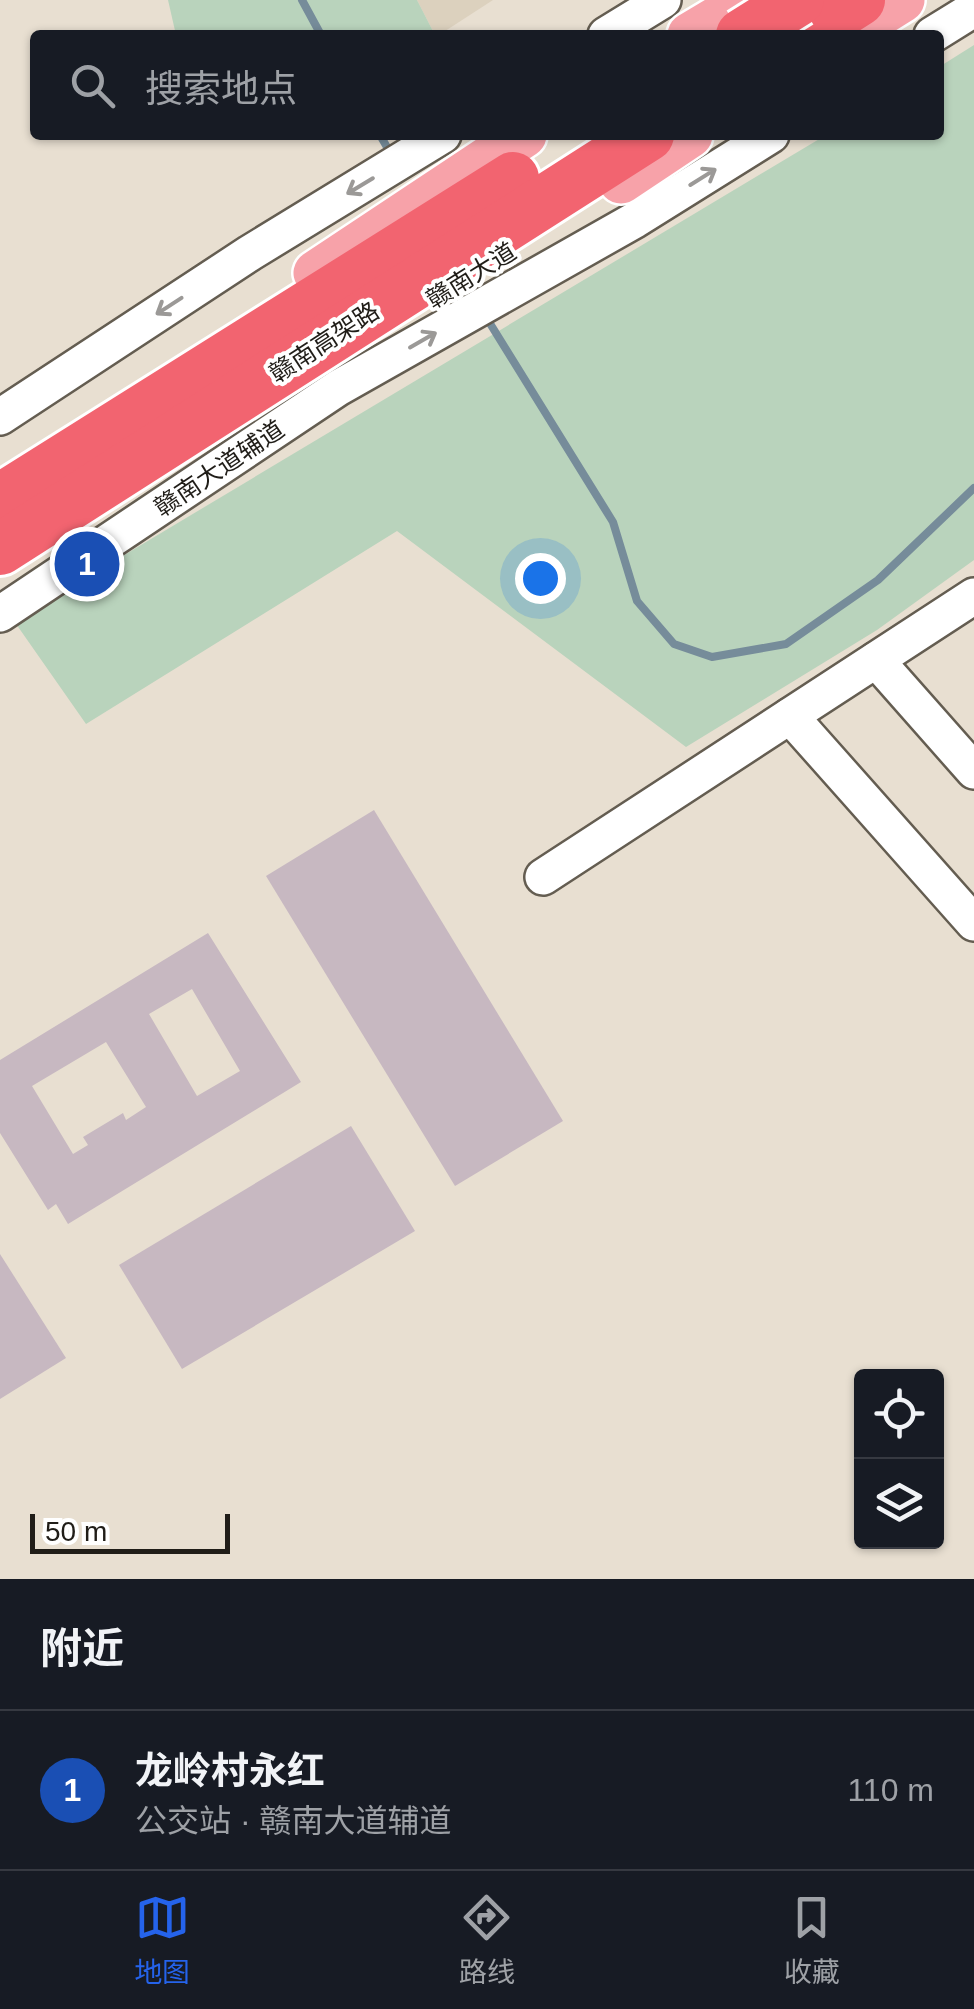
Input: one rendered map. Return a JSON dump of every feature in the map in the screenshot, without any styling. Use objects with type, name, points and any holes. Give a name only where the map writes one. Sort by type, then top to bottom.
[{"type":"highway","points":[[751,18],[798,0]]},
{"type":"highway","points":[[812,30],[859,0]]},
{"type":"highway","name":"赣南高架路","points":[[0,500],[574,140]]},
{"type":"highway","name":"赣南高架路","points":[[0,550],[640,140]]},
{"type":"main road","points":[[854,30],[902,0]]},
{"type":"main road","points":[[708,30],[751,18]]},
{"type":"main road","points":[[0,469],[276,299],[516,140]]},
{"type":"main road","name":"赣南大道","points":[[0,578],[619,206],[685,140]]},
{"type":"street","points":[[614,30],[663,0]]},
{"type":"street","points":[[940,30],[974,9]]},
{"type":"street","points":[[0,416],[250,253],[435,140]]},
{"type":"street","points":[[619,206],[760,140]]},
{"type":"street","name":"赣南大道辅道","points":[[0,614],[332,377]]},
{"type":"street","points":[[543,877],[876,660],[969,609]]},
{"type":"street","points":[[876,660],[974,772]]},
{"type":"street","points":[[790,716],[974,922]]},
{"type":"shaded area","points":[[417,0],[493,0],[447,30],[432,30]]},
{"type":"green space","points":[[168,0],[417,0],[432,30],[175,30]]},
{"type":"green space","points":[[974,45],[974,560],[877,630],[686,747],[397,531],[86,724],[14,621],[818,140],[944,140],[944,64]]},
{"type":"building","points":[[374,810],[563,1121],[455,1186],[266,876]]},
{"type":"building","points":[[208,933],[301,1082],[68,1224],[56,1204],[48,1210],[0,1133],[0,1060]],"holes":[[[192,989],[240,1071],[197,1096],[149,1014]],[[106,1042],[146,1107],[126,1120],[123,1113],[83,1137],[88,1145],[73,1154],[32,1086]]]},
{"type":"building","points":[[351,1126],[415,1231],[182,1369],[119,1265]]},
{"type":"building","points":[[0,1254],[66,1358],[0,1399]]},
{"type":"waterway","points":[[302,0],[318,30]]},
{"type":"waterway","points":[[383,140],[391,154]]},
{"type":"waterway","points":[[461,274],[477,301]]},
{"type":"waterway","points":[[486,317],[613,522],[637,601],[674,644],[712,657],[786,644],[878,580],[974,488]]},
{"type":"place","name":"龙岭村永红","points":[[87,564]]}]
